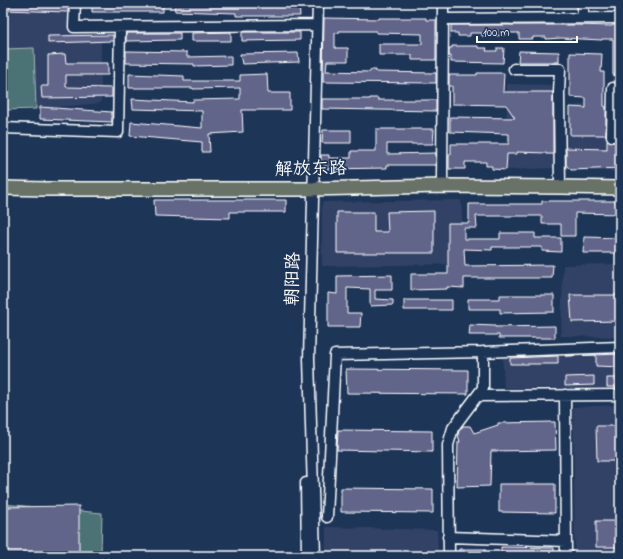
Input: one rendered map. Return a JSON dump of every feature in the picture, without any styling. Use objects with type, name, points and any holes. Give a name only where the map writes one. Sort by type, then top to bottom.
[{"type":"main road","name":"解放东路","points":[[3,180],[312,185]]},
{"type":"main road","name":"解放东路","points":[[3,188],[46,189],[442,182],[560,183],[620,180]]},
{"type":"main road","name":"解放东路","points":[[560,183],[620,188]]},
{"type":"street","points":[[75,3],[74,27],[313,25]]},
{"type":"street","name":"朝阳路","points":[[313,3],[309,359],[315,556]]},
{"type":"street","name":"朝阳路","points":[[307,556],[305,359],[318,3]]},
{"type":"street","points":[[442,182],[443,3]]},
{"type":"street","points":[[583,3],[583,14]]},
{"type":"street","points":[[443,19],[620,18]]},
{"type":"street","points":[[3,128],[118,132],[120,26]]},
{"type":"street","points":[[514,69],[560,70],[560,183]]},
{"type":"street","points":[[612,88],[612,136],[620,136]]},
{"type":"street","points":[[327,517],[335,355],[620,347]]},
{"type":"street","points":[[449,556],[448,445],[453,428],[483,388],[483,352]]},
{"type":"street","points":[[565,395],[566,556]]},
{"type":"street","points":[[477,396],[620,395]]},
{"type":"street","points":[[448,537],[566,541]]},
{"type":"shaded area","points":[[3,3],[71,3],[74,27],[101,38],[101,103],[36,109],[3,110]]},
{"type":"shaded area","points":[[590,3],[620,3],[620,8],[590,8]]},
{"type":"shaded area","points":[[612,25],[620,25],[620,172],[571,170],[565,148],[570,107],[604,98],[612,133]]},
{"type":"shaded area","points":[[507,84],[551,85],[555,168],[506,170]]},
{"type":"shaded area","points":[[461,200],[465,264],[322,266],[322,202]]},
{"type":"shaded area","points":[[620,264],[620,337],[561,336],[563,265]]},
{"type":"shaded area","points":[[620,345],[620,388],[504,388],[502,348]]},
{"type":"shaded area","points":[[620,405],[620,556],[575,556],[573,407]]},
{"type":"shaded area","points":[[326,527],[437,530],[438,556],[326,556]]},
{"type":"green space","points":[[34,48],[36,109],[5,110],[4,49]]},
{"type":"green space","points":[[3,504],[102,513],[101,556],[3,556]]},
{"type":"building","points":[[3,3],[68,4],[68,12],[3,10]]},
{"type":"building","points":[[92,3],[163,3],[163,12],[92,12]]},
{"type":"building","points":[[174,3],[299,3],[300,16],[236,16],[236,13],[175,11]]},
{"type":"building","points":[[324,18],[426,18],[426,20],[436,20],[436,60],[412,60],[412,55],[379,55],[379,44],[422,44],[422,34],[376,33],[376,31],[339,31],[339,33],[335,33],[335,48],[348,48],[348,61],[327,61],[326,71],[370,72],[370,70],[376,70],[376,72],[436,73],[436,83],[323,82]]},
{"type":"building","points":[[451,25],[619,25],[620,76],[613,75],[613,39],[546,39],[546,37],[533,37],[533,39],[519,39],[519,33],[482,36],[482,33],[470,33],[470,36],[458,36],[458,33],[451,33]]},
{"type":"building","points":[[231,32],[231,41],[192,41],[192,33]]},
{"type":"building","points":[[242,32],[300,32],[300,40],[242,41]]},
{"type":"building","points":[[126,33],[180,33],[180,40],[126,41]]},
{"type":"building","points":[[113,35],[113,41],[48,43],[48,36]]},
{"type":"building","points":[[452,46],[478,46],[478,48],[487,48],[486,51],[497,51],[497,48],[504,48],[503,63],[451,62],[449,48],[452,48]]},
{"type":"building","points":[[126,51],[187,52],[187,57],[231,56],[231,65],[194,66],[194,64],[126,63]]},
{"type":"building","points":[[519,51],[559,52],[559,62],[518,62]]},
{"type":"building","points":[[298,53],[299,62],[242,64],[240,54]]},
{"type":"building","points":[[570,53],[602,54],[601,72],[604,72],[606,135],[570,135],[570,107],[586,108],[586,98],[570,97]]},
{"type":"building","points":[[65,54],[66,63],[108,63],[108,75],[66,75],[66,87],[112,88],[112,97],[42,98],[41,86],[48,86],[48,55]]},
{"type":"building","points":[[477,73],[504,73],[503,92],[553,92],[553,154],[517,152],[517,154],[507,154],[506,170],[492,169],[492,166],[486,166],[486,162],[465,162],[465,169],[449,169],[451,144],[509,144],[509,134],[450,132],[450,117],[515,118],[506,105],[452,104],[452,86],[449,86],[449,75],[477,75]]},
{"type":"building","points":[[129,74],[184,76],[184,81],[240,81],[240,75],[267,74],[268,93],[290,93],[290,110],[242,110],[243,132],[209,134],[210,152],[202,152],[202,142],[130,136],[131,122],[202,128],[202,111],[133,109],[132,99],[193,102],[193,100],[240,99],[240,88],[129,88]]},
{"type":"building","points":[[378,98],[378,100],[436,100],[436,111],[322,109],[322,99]]},
{"type":"building","points":[[40,107],[112,112],[112,122],[40,119]]},
{"type":"building","points":[[376,129],[434,129],[433,144],[387,144],[387,154],[436,153],[436,165],[387,165],[387,168],[325,169],[325,164],[321,164],[321,155],[329,155],[329,158],[351,158],[351,151],[376,151]]},
{"type":"building","points":[[323,130],[351,130],[351,143],[322,143]]},
{"type":"building","points":[[607,140],[612,142],[620,142],[620,168],[571,170],[566,165],[566,148],[607,149]]},
{"type":"building","points":[[154,200],[286,200],[286,212],[230,212],[230,218],[155,216]]},
{"type":"building","points":[[542,201],[620,201],[620,214],[575,213],[575,236],[561,236],[561,224],[542,224],[542,216],[476,216],[477,228],[464,228],[464,239],[500,239],[500,233],[535,233],[535,238],[561,238],[561,252],[542,251],[542,247],[492,247],[492,250],[464,249],[465,266],[553,265],[552,278],[464,278],[464,288],[447,287],[447,289],[411,290],[411,274],[448,274],[448,223],[469,223],[469,204],[542,204]]},
{"type":"building","points":[[434,211],[434,253],[337,253],[337,212],[374,212],[374,232],[388,232],[387,212]]},
{"type":"building","points":[[584,237],[620,238],[620,253],[583,253]]},
{"type":"building","points":[[392,275],[392,290],[375,290],[375,299],[393,300],[393,305],[370,306],[370,289],[347,288],[347,313],[361,313],[360,327],[328,327],[328,293],[337,294],[337,276]]},
{"type":"building","points":[[500,295],[554,295],[554,312],[500,313],[500,309],[468,309],[468,299],[500,299]]},
{"type":"building","points":[[570,295],[620,295],[620,321],[572,322]]},
{"type":"building","points":[[404,300],[452,300],[452,310],[404,310]]},
{"type":"building","points":[[470,325],[495,327],[555,326],[555,338],[499,338],[499,335],[469,335]]},
{"type":"building","points":[[620,354],[620,367],[596,366],[596,355],[565,356]]},
{"type":"building","points":[[558,356],[558,364],[510,364],[510,358]]},
{"type":"building","points":[[346,369],[468,370],[468,394],[347,393]]},
{"type":"building","points":[[594,376],[594,385],[565,386],[565,377]]},
{"type":"building","points":[[607,378],[620,378],[620,387],[607,387]]},
{"type":"building","points":[[555,422],[556,450],[491,451],[490,486],[457,487],[458,442],[460,442],[458,435],[463,426],[470,426],[474,433],[498,425],[498,423]]},
{"type":"building","points":[[596,426],[620,426],[620,461],[597,461]]},
{"type":"building","points":[[338,430],[432,431],[432,452],[337,450]]},
{"type":"building","points":[[499,484],[555,484],[555,513],[499,512]]},
{"type":"building","points":[[341,488],[433,489],[433,513],[341,512]]},
{"type":"building","points":[[79,506],[79,556],[3,556],[3,507]]},
{"type":"building","points":[[596,521],[620,521],[620,547],[596,547]]},
{"type":"building","points":[[501,547],[554,548],[554,556],[501,556]]},
{"type":"building","points":[[459,549],[485,549],[485,556],[459,556]]}]
